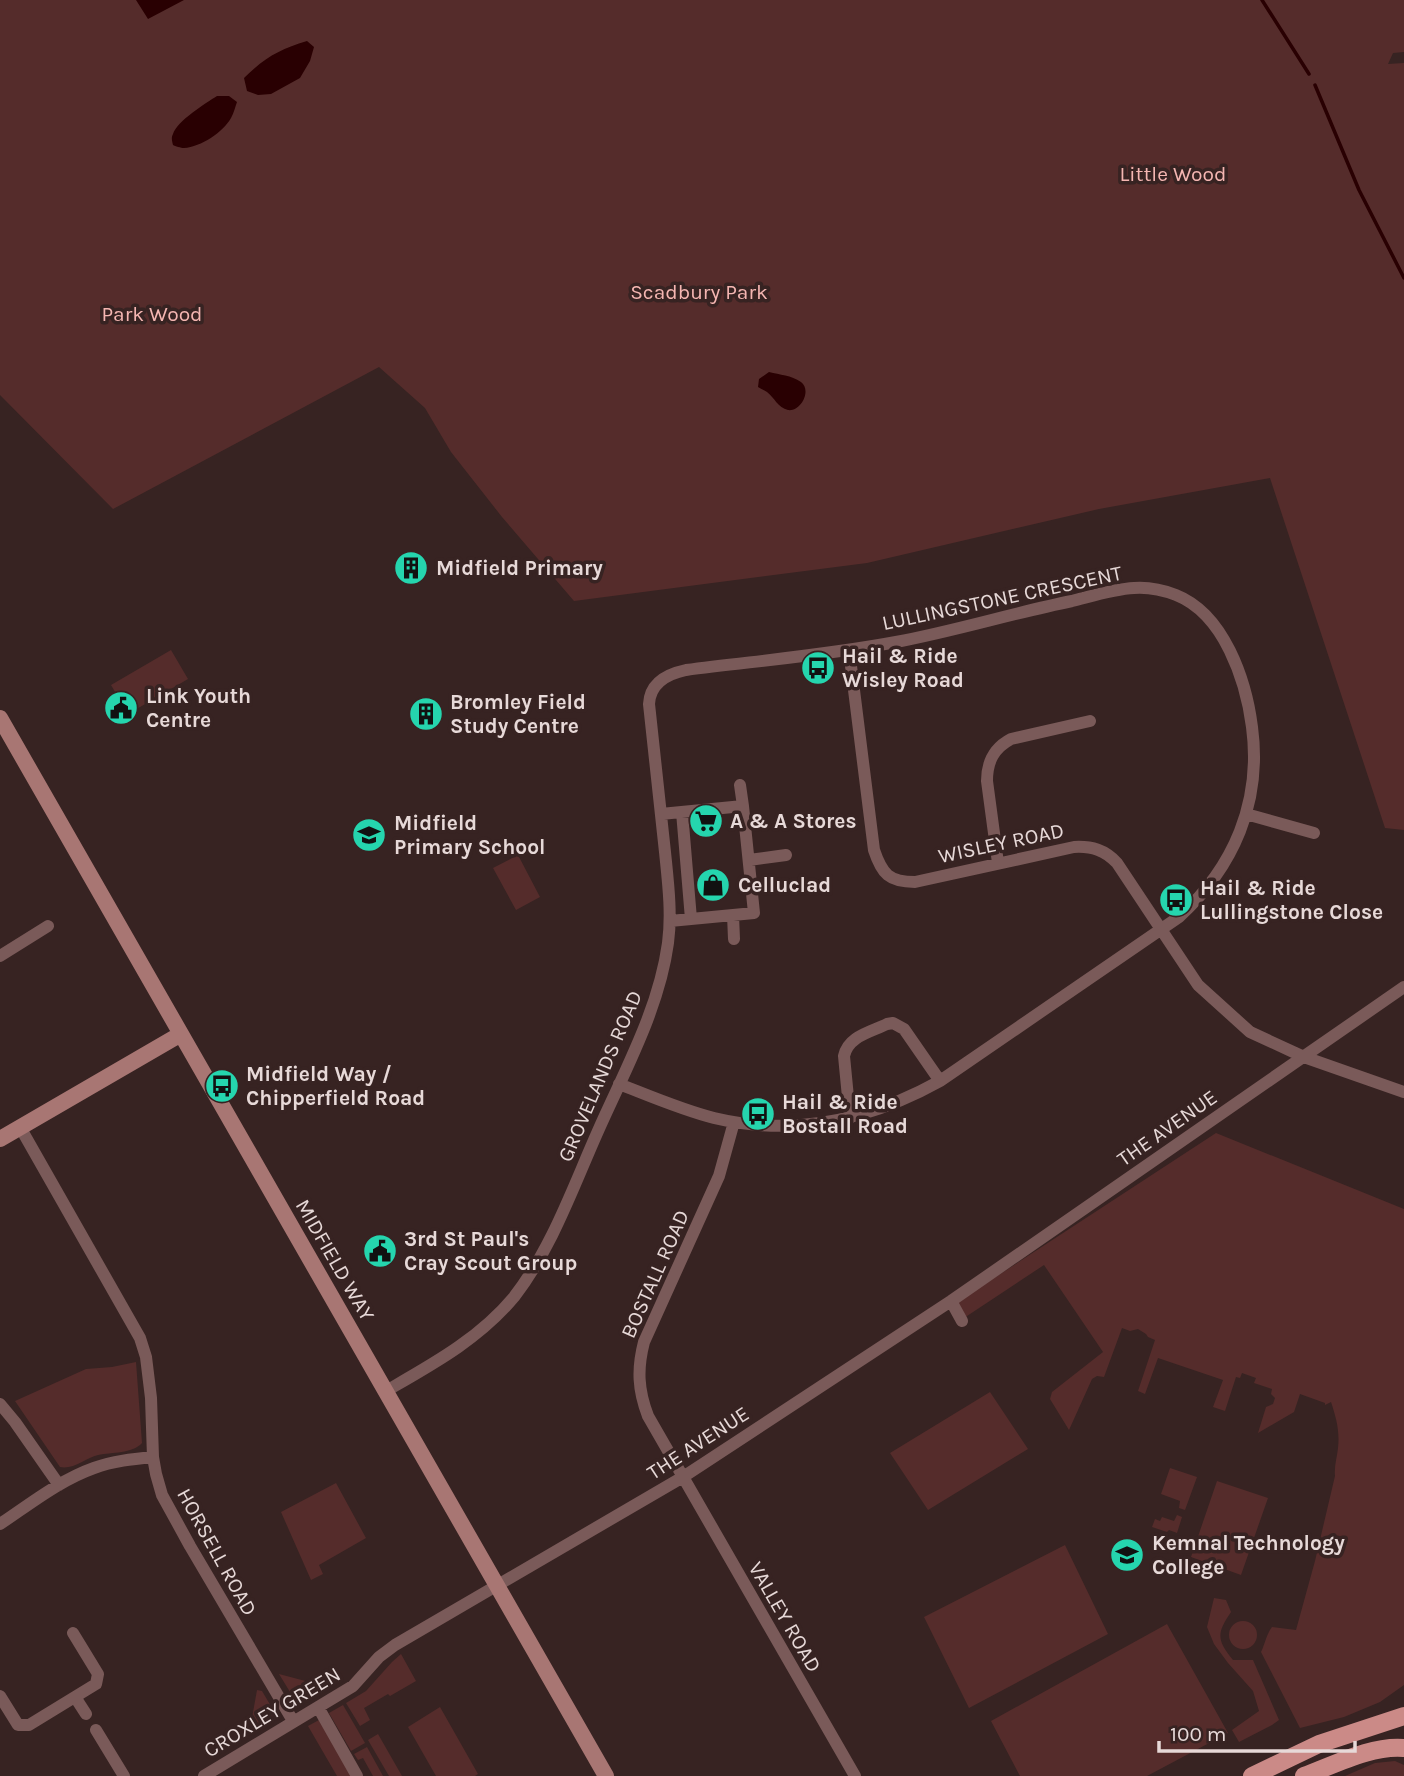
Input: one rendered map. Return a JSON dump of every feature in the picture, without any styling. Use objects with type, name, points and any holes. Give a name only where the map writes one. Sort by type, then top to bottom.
[{"type":"main road","points":[[1252,1776],[1319,1744],[1404,1716]]},
{"type":"main road","points":[[1304,1776],[1324,1772],[1372,1751],[1404,1748]]},
{"type":"street","name":"LULLINGSTONE CRESCENT","points":[[619,1084],[689,1111],[734,1122],[777,1126],[850,1118],[912,1096],[940,1081],[1161,930],[1194,904],[1214,880],[1234,847],[1246,814],[1253,779],[1251,719],[1243,686],[1223,636],[1202,611],[1179,596],[1149,589],[1120,590],[897,642],[674,673],[662,679],[649,696]]},
{"type":"street","name":"WISLEY ROAD","points":[[849,650],[874,850],[879,865],[888,876],[901,882],[915,882],[1074,846],[1098,849],[1110,855],[1117,863],[1198,985],[1250,1032],[1304,1057],[1404,1092]]},
{"type":"street","name":"GROVELANDS ROAD","points":[[386,1391],[463,1346],[495,1318],[513,1297],[544,1251],[654,1001],[664,967],[670,921],[649,696]]},
{"type":"street","name":"MIDFIELD WAY","points":[[0,718],[606,1776]]},
{"type":"street","points":[[998,863],[987,780],[990,758],[1003,743],[1011,739],[1090,721]]},
{"type":"street","points":[[670,921],[754,913],[740,785]]},
{"type":"street","points":[[661,814],[743,806]]},
{"type":"street","points":[[682,812],[691,919]]},
{"type":"street","points":[[1246,814],[1314,834]]},
{"type":"street","points":[[748,860],[786,855]]},
{"type":"street","points":[[733,915],[734,939]]},
{"type":"street","points":[[0,956],[48,926]]},
{"type":"street","name":"THE AVENUE","points":[[497,1587],[683,1477],[951,1301],[1404,987]]},
{"type":"street","points":[[850,1118],[845,1049],[854,1039],[887,1024],[893,1023],[904,1029],[940,1081]]},
{"type":"street","points":[[0,1139],[181,1034]]},
{"type":"street","name":"BOSTALL ROAD","points":[[683,1477],[648,1416],[639,1385],[638,1369],[645,1342],[719,1176],[734,1122]]},
{"type":"street","name":"HORSELL ROAD","points":[[20,1127],[140,1338],[146,1357],[151,1398],[153,1457],[162,1495],[293,1721]]},
{"type":"street","points":[[951,1301],[962,1321]]},
{"type":"street","points":[[0,1404],[59,1485]]},
{"type":"street","points":[[0,1524],[59,1485],[96,1467],[153,1457]]},
{"type":"street","name":"VALLEY ROAD","points":[[683,1477],[855,1776]]},
{"type":"street","name":"CROXLEY GREEN","points":[[204,1776],[353,1686],[387,1651],[497,1587]]},
{"type":"street","points":[[0,1696],[19,1725],[29,1725],[96,1684],[98,1674],[73,1633]]},
{"type":"street","points":[[75,1697],[86,1714]]},
{"type":"street","points":[[318,1707],[357,1776]]},
{"type":"street","points":[[96,1730],[124,1776]]},
{"type":"street","points":[[1319,1744],[1324,1772]]},
{"type":"green space","name":"Scadbury Park","points":[[0,0],[1404,0],[1404,52],[1393,53],[1388,64],[1404,63],[1404,830],[1385,828],[1270,478],[1099,509],[867,563],[574,601],[451,452],[425,408],[379,367],[113,509],[0,395]]},
{"type":"green space","points":[[171,650],[188,679],[128,714],[111,685]]},
{"type":"green space","points":[[518,855],[540,897],[516,910],[493,868]]},
{"type":"green space","points":[[1216,1133],[1404,1209],[1404,1685],[1380,1702],[1344,1717],[1300,1728],[1261,1652],[1272,1627],[1296,1630],[1335,1476],[1338,1436],[1331,1402],[1325,1405],[1300,1394],[1294,1412],[1258,1433],[1266,1407],[1273,1404],[1275,1398],[1271,1394],[1272,1389],[1254,1383],[1256,1378],[1242,1373],[1240,1378],[1236,1377],[1225,1411],[1213,1407],[1223,1380],[1158,1358],[1145,1394],[1138,1391],[1155,1340],[1138,1329],[1130,1331],[1122,1328],[1104,1377],[1097,1376],[1092,1379],[1069,1430],[1050,1399],[1052,1392],[1103,1352],[1044,1265],[964,1318],[956,1303]]},
{"type":"green space","points":[[136,1362],[142,1443],[127,1451],[98,1455],[75,1465],[60,1467],[15,1401],[86,1369]]},
{"type":"green space","points":[[990,1392],[1028,1449],[928,1510],[890,1453]]},
{"type":"green space","points":[[1170,1468],[1197,1477],[1185,1510],[1179,1508],[1180,1501],[1161,1494]]},
{"type":"green space","points":[[1217,1481],[1268,1498],[1241,1575],[1191,1557]]},
{"type":"green space","points":[[336,1483],[366,1538],[319,1565],[323,1574],[311,1580],[281,1512]]},
{"type":"green space","points":[[1177,1515],[1182,1517],[1177,1533],[1152,1527],[1155,1519],[1160,1521],[1162,1517],[1174,1521]]},
{"type":"green space","points":[[1065,1545],[1108,1634],[969,1708],[924,1617]]},
{"type":"green space","points":[[1214,1598],[1226,1600],[1231,1612],[1220,1636],[1224,1647],[1233,1660],[1253,1660],[1279,1720],[1239,1742],[1232,1730],[1259,1711],[1253,1691],[1214,1644],[1207,1627]]},
{"type":"green space","points":[[1243,1621],[1253,1625],[1257,1635],[1253,1645],[1243,1649],[1233,1645],[1229,1635],[1233,1625]]},
{"type":"green space","points":[[1167,1624],[1228,1733],[1147,1776],[1020,1776],[991,1721]]},
{"type":"green space","points":[[401,1654],[416,1681],[364,1708],[370,1720],[360,1726],[346,1703],[366,1691]]},
{"type":"green space","points":[[279,1674],[328,1687],[298,1705]]},
{"type":"green space","points":[[257,1690],[262,1691],[278,1718],[257,1730],[250,1729]]},
{"type":"green space","points":[[343,1705],[365,1743],[351,1751],[329,1713]]},
{"type":"green space","points":[[440,1707],[478,1774],[475,1776],[436,1776],[408,1727]]},
{"type":"green space","points":[[319,1720],[351,1776],[337,1776],[308,1726]]},
{"type":"green space","points":[[378,1734],[402,1776],[389,1776],[368,1740]]},
{"type":"green space","points":[[367,1747],[383,1776],[373,1776],[363,1758],[358,1760],[354,1754]]},
{"type":"green space","points":[[1395,1761],[1404,1765],[1404,1776],[1345,1776],[1375,1763]]},
{"type":"shaded area","points":[[136,0],[184,0],[148,19]]},
{"type":"shaded area","points":[[307,41],[314,47],[310,61],[300,78],[271,94],[258,95],[247,91],[244,78],[258,65],[280,51]]},
{"type":"shaded area","points":[[217,96],[229,96],[237,102],[232,116],[223,128],[197,145],[184,148],[173,145],[172,135],[180,124]]},
{"type":"shaded area","points":[[769,372],[801,382],[805,395],[797,408],[785,409],[758,387],[759,379]]},
{"type":"waterway","points":[[1262,0],[1309,74]]},
{"type":"waterway","points":[[1315,85],[1359,190],[1404,278]]},
{"type":"place","name":"Midfield Primary","points":[[411,568]]},
{"type":"place","name":"Hail & Ride Wisley Road","points":[[818,668]]},
{"type":"place","name":"Link Youth Centre","points":[[121,708]]},
{"type":"place","name":"Bromley Field Study Centre","points":[[426,714]]},
{"type":"place","name":"A & A Stores","points":[[706,821]]},
{"type":"place","name":"Midfield Primary School","points":[[369,835]]},
{"type":"place","name":"Celluclad","points":[[713,885]]},
{"type":"place","name":"Hail & Ride Lullingstone Close","points":[[1176,900]]},
{"type":"place","name":"Midfield Way / Chipperfield Road","points":[[222,1086]]},
{"type":"place","name":"Hail & Ride Bostall Road","points":[[758,1114]]},
{"type":"place","name":"3rd St Paul's Cray Scout Group","points":[[380,1251]]},
{"type":"place","name":"Kemnal Technology College","points":[[1127,1555]]},
{"type":"park label","name":"Little Wood","points":[[1173,174]]},
{"type":"park label","name":"Park Wood","points":[[152,314]]}]
